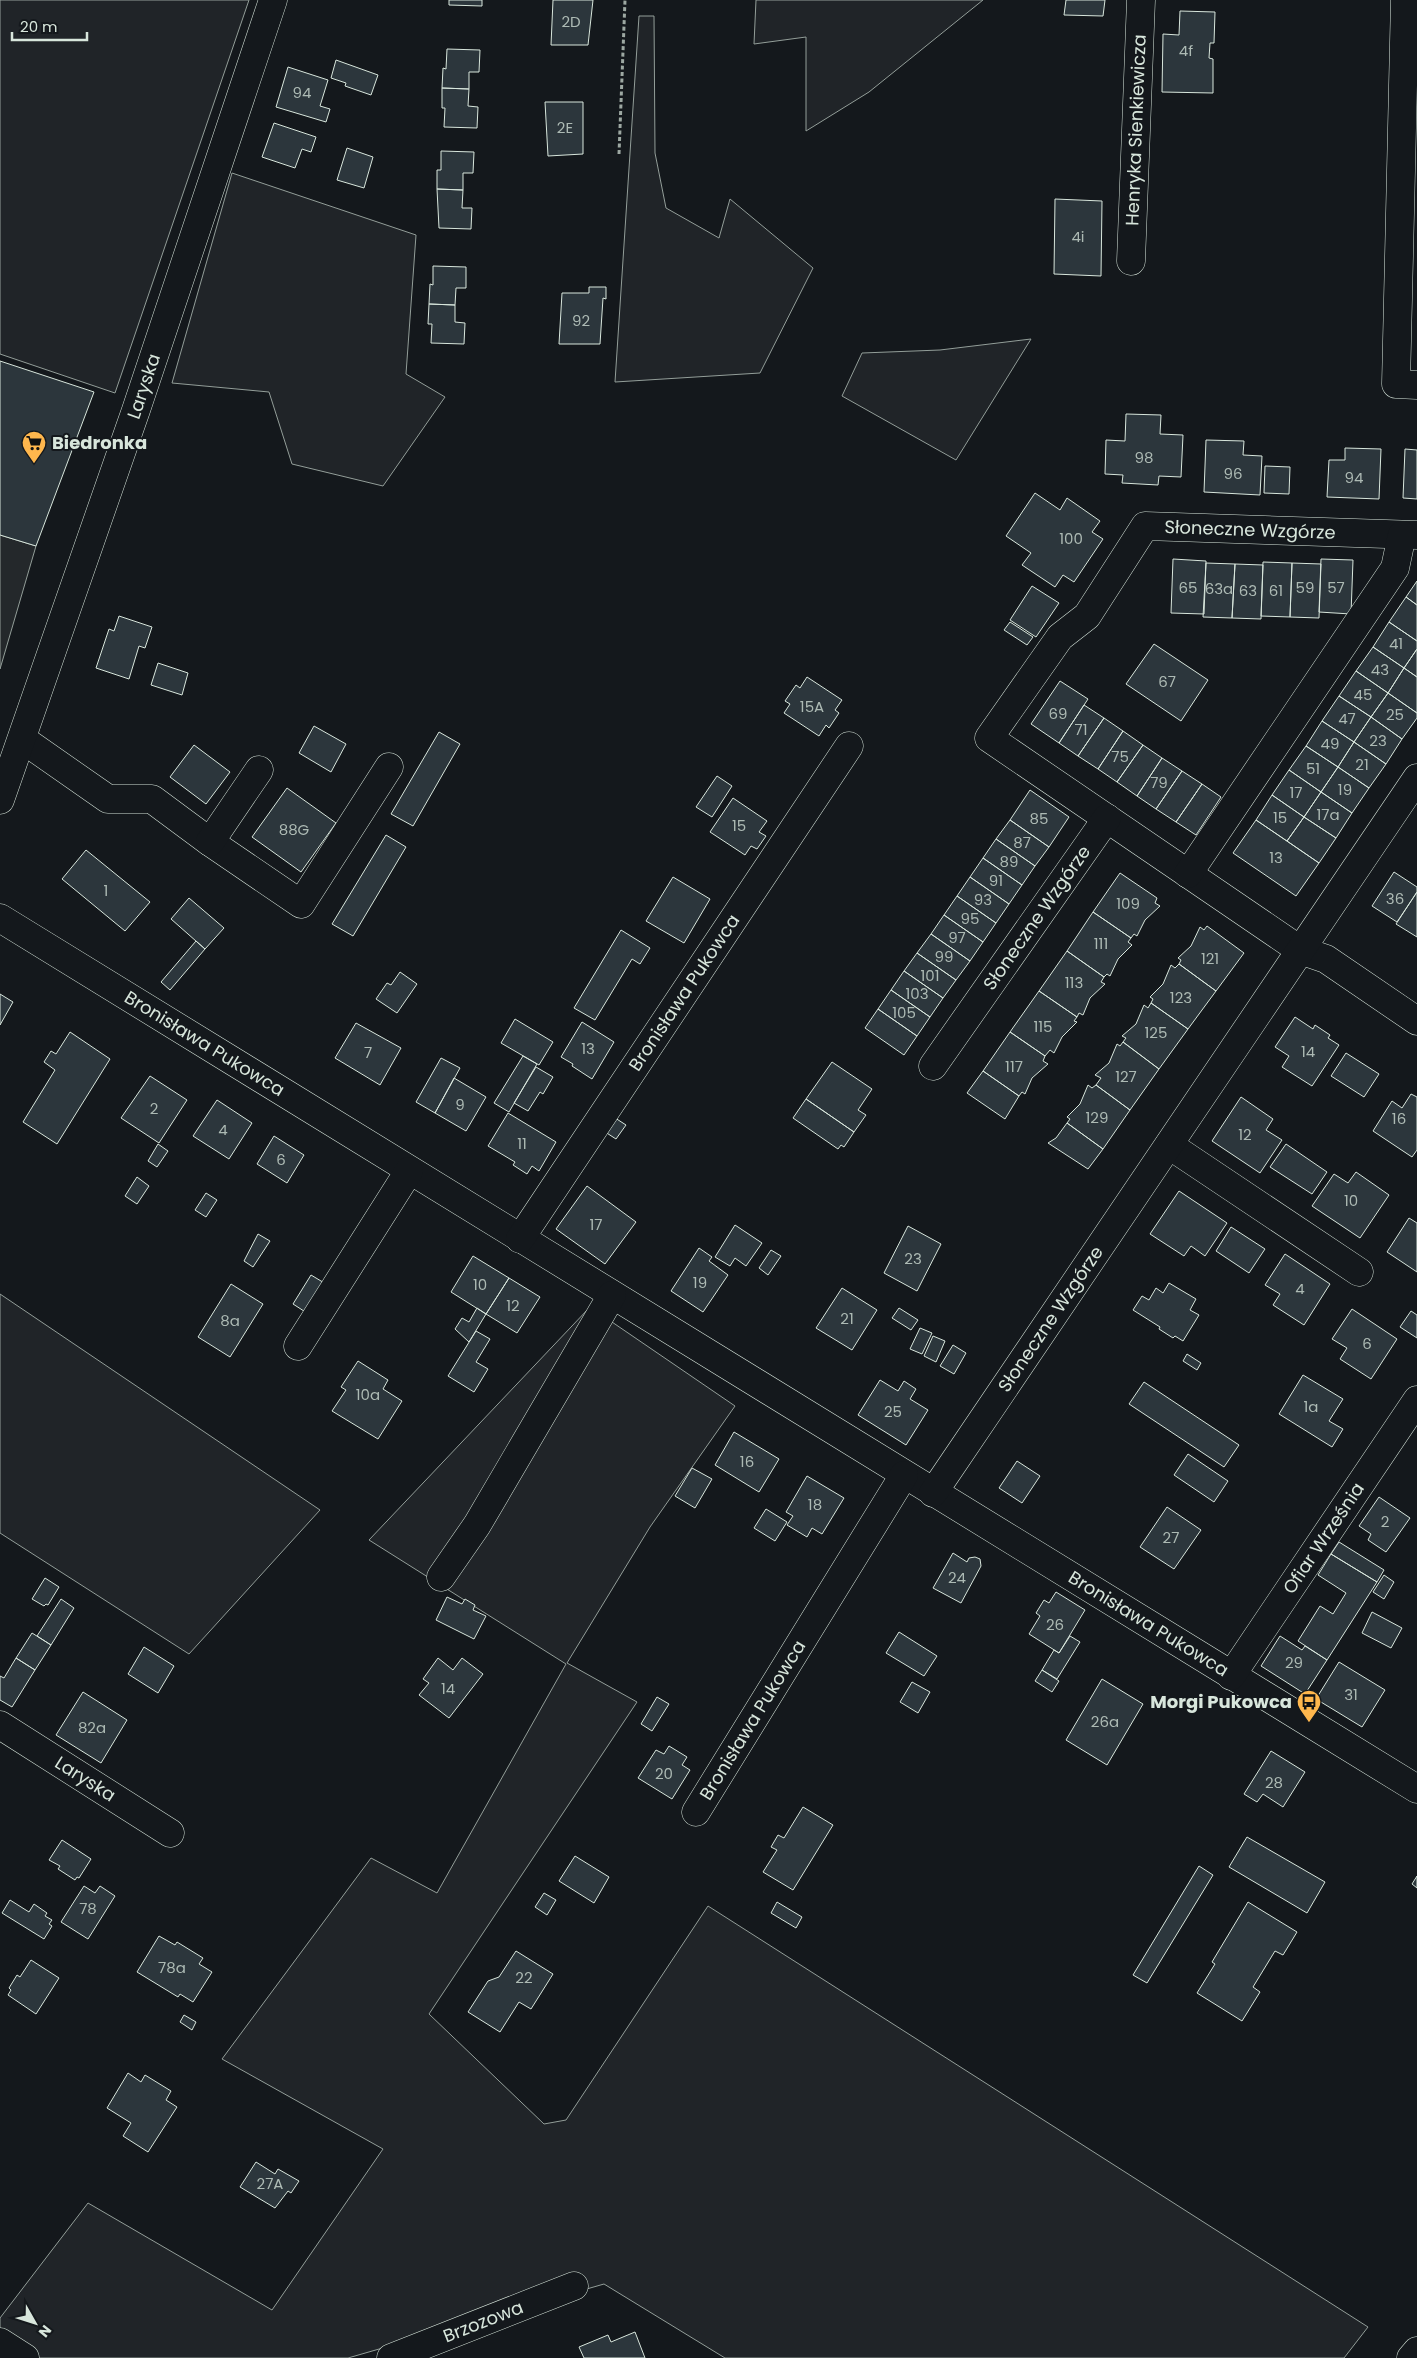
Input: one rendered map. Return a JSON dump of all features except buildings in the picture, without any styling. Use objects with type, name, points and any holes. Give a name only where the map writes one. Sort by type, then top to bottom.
[{"type":"street","name":"Laryska","points":[[0,800],[66,606],[136,410],[273,0]]},
{"type":"street","name":"Henryka Sienkiewicza","points":[[1131,261],[1141,0]]},
{"type":"street","points":[[1405,0],[1396,384],[1417,386]]},
{"type":"street","name":"Słoneczne Wzgórze","points":[[1188,874],[1395,568],[1410,535],[1145,526],[1087,616],[1060,637],[989,738],[1107,818],[1188,874],[1300,950],[1326,959],[1417,1021]]},
{"type":"street","points":[[22,739],[108,799],[152,799],[210,842],[301,904],[389,767]]},
{"type":"street","name":"Bronisława Pukowca","points":[[520,1239],[849,746]]},
{"type":"street","points":[[210,842],[260,770]]},
{"type":"street","name":"Słoneczne Wzgórze","points":[[934,1493],[1417,778]]},
{"type":"street","name":"Słoneczne Wzgórze","points":[[933,1066],[1107,818]]},
{"type":"street","name":"Bronisława Pukowca","points":[[0,918],[1417,1789]]},
{"type":"street","points":[[1168,1145],[1359,1272]]},
{"type":"street","points":[[298,1346],[409,1171]]},
{"type":"street","points":[[442,1577],[477,1526],[612,1295]]},
{"type":"street","name":"Ofiar Września","points":[[1231,1676],[1417,1400]]},
{"type":"street","name":"Bronisława Pukowca","points":[[696,1812],[904,1475]]},
{"type":"street","name":"Laryska","points":[[0,1725],[170,1833]]},
{"type":"street","name":"Brzozowa","points":[[391,2358],[574,2286]]},
{"type":"street","points":[[0,2342],[25,2358]]},
{"type":"street","points":[[1411,2358],[1417,2351]]},
{"type":"path","points":[[619,154],[625,0]]},
{"type":"shaded area","points":[[0,0],[249,0],[115,393],[0,354]]},
{"type":"shaded area","points":[[756,0],[983,0],[869,92],[806,131],[806,37],[754,44]]},
{"type":"shaded area","points":[[639,16],[654,16],[655,153],[666,208],[719,238],[730,199],[813,268],[760,373],[615,382]]},
{"type":"shaded area","points":[[232,173],[416,235],[406,374],[445,397],[383,486],[292,464],[269,392],[172,383]]},
{"type":"shaded area","points":[[1031,339],[956,460],[842,396],[862,353],[940,350]]},
{"type":"shaded area","points":[[0,535],[36,546],[0,669]]},
{"type":"shaded area","points":[[0,1294],[320,1510],[189,1654],[0,1533]]},
{"type":"shaded area","points":[[590,1307],[735,1406],[650,1527],[567,1663],[637,1702],[429,2014],[544,2124],[566,2120],[708,1906],[1368,2327],[1344,2358],[725,2358],[604,2284],[348,2358],[19,2358],[0,2346],[0,2318],[88,2203],[272,2310],[383,2149],[222,2059],[371,1858],[437,1893],[566,1664],[369,1540]]},
{"type":"place","name":"Biedronka","points":[[34,464]]},
{"type":"place","name":"Morgi Pukowca","points":[[1309,1723]]}]
